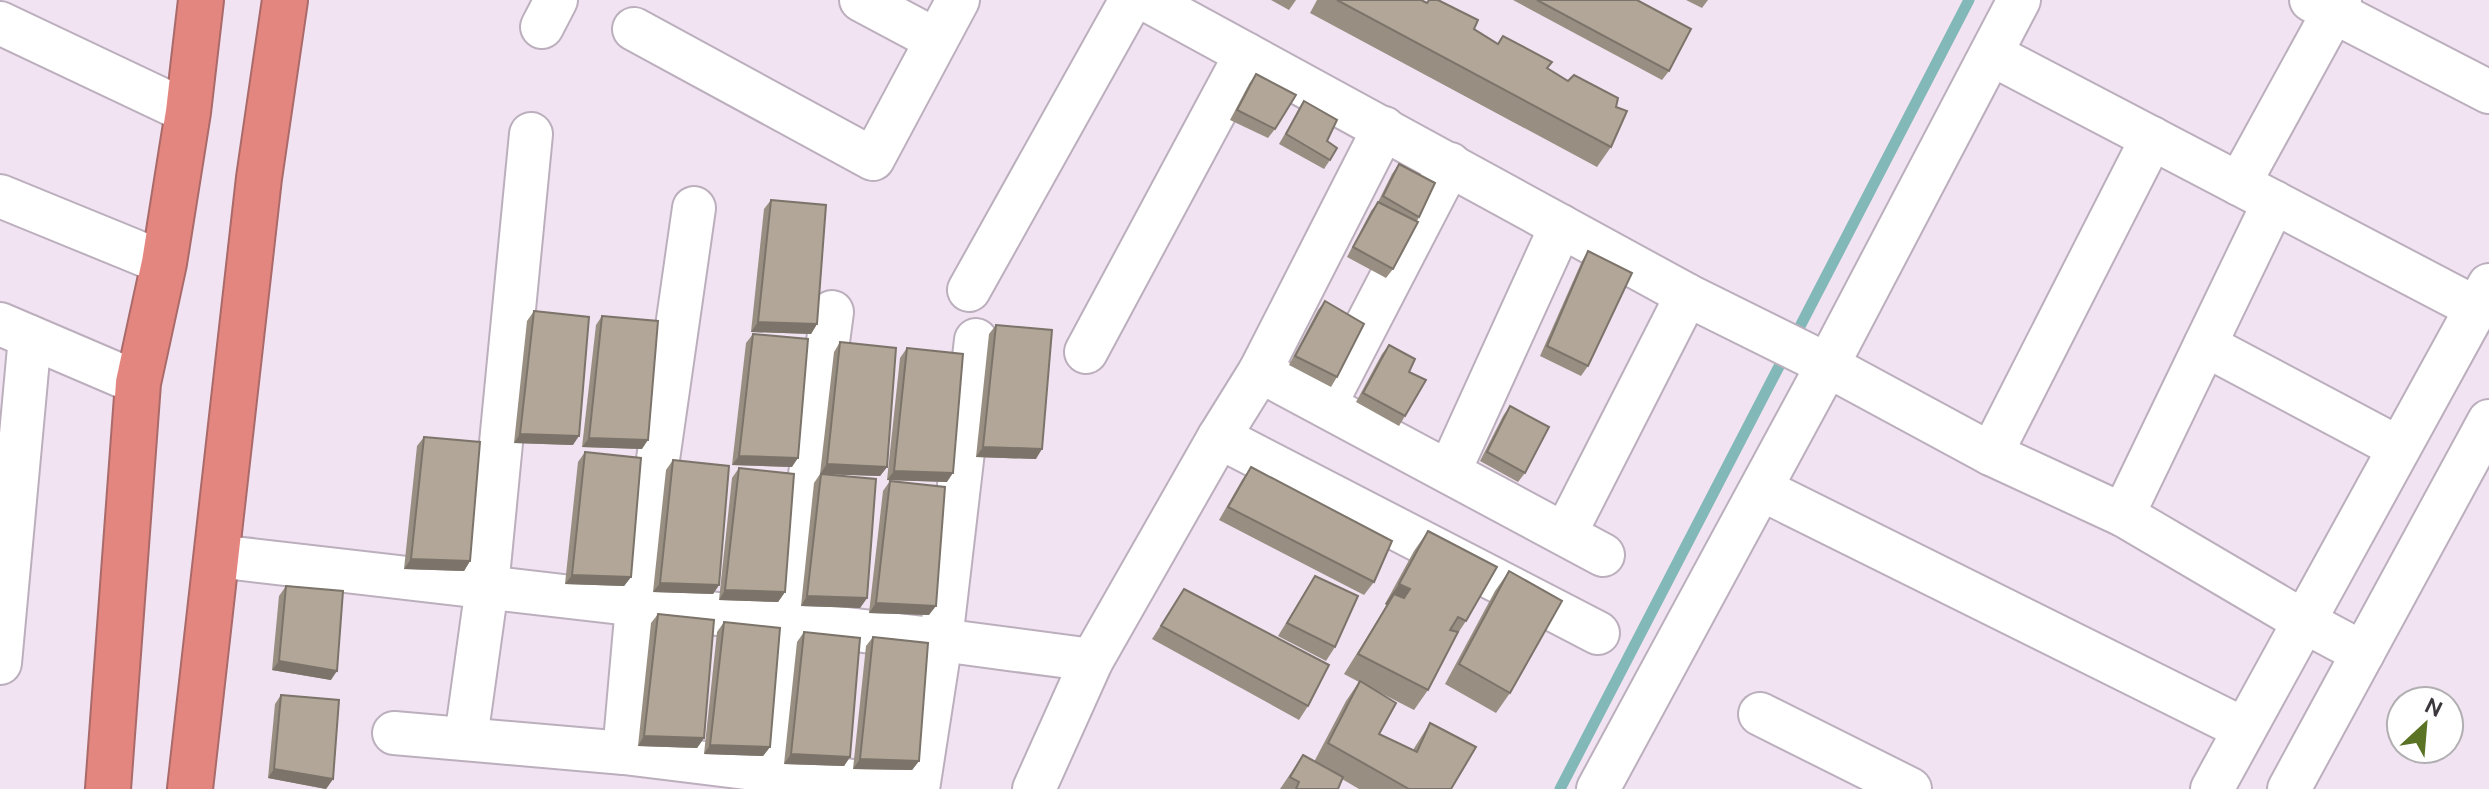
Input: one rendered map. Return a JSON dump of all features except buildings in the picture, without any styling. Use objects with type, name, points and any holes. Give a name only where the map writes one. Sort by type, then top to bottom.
[{"type":"highway","points":[[108,789],[138,383],[164,263],[188,112],[201,0]]},
{"type":"highway","points":[[190,789],[259,178],[285,0]]},
{"type":"street","points":[[861,0],[936,40]]},
{"type":"street","points":[[634,29],[873,159],[958,0]]},
{"type":"street","points":[[969,290],[1131,0]]},
{"type":"street","points":[[1147,0],[1687,295],[1818,360],[1991,454],[2123,515],[2363,653]]},
{"type":"street","points":[[1598,789],[1761,489],[1818,360],[2019,0]]},
{"type":"street","points":[[2123,515],[2205,345],[2256,193],[2328,4],[2489,92]]},
{"type":"street","points":[[0,23],[188,112]]},
{"type":"street","points":[[1086,352],[1246,54]]},
{"type":"street","points":[[1991,54],[2256,193],[2483,297],[2212,789]]},
{"type":"street","points":[[1034,789],[1092,660],[1260,371],[1384,128]]},
{"type":"street","points":[[466,738],[487,587],[531,134]]},
{"type":"street","points":[[1991,454],[2152,138]]},
{"type":"street","points":[[1325,405],[1450,164]]},
{"type":"street","points":[[0,196],[164,263]]},
{"type":"street","points":[[624,753],[637,606],[694,208]]},
{"type":"street","points":[[1449,472],[1561,226]]},
{"type":"street","points":[[1565,534],[1687,295]]},
{"type":"street","points":[[780,777],[790,623],[832,312]]},
{"type":"street","points":[[0,663],[15,330],[138,383]]},
{"type":"street","points":[[394,733],[624,753],[780,777],[918,789],[941,640],[976,340]]},
{"type":"street","points":[[2205,345],[2399,448]]},
{"type":"street","points":[[1260,371],[1603,555]]},
{"type":"street","points":[[2289,789],[2489,422],[2431,389]]},
{"type":"street","points":[[1219,437],[1598,633]]},
{"type":"street","points":[[1761,489],[2244,729]]},
{"type":"street","points":[[217,556],[1092,660]]},
{"type":"street","points":[[1760,714],[1910,789]]},
{"type":"waterway","points":[[1794,338],[1969,0]]},
{"type":"waterway","points":[[1560,789],[1786,353]]}]
